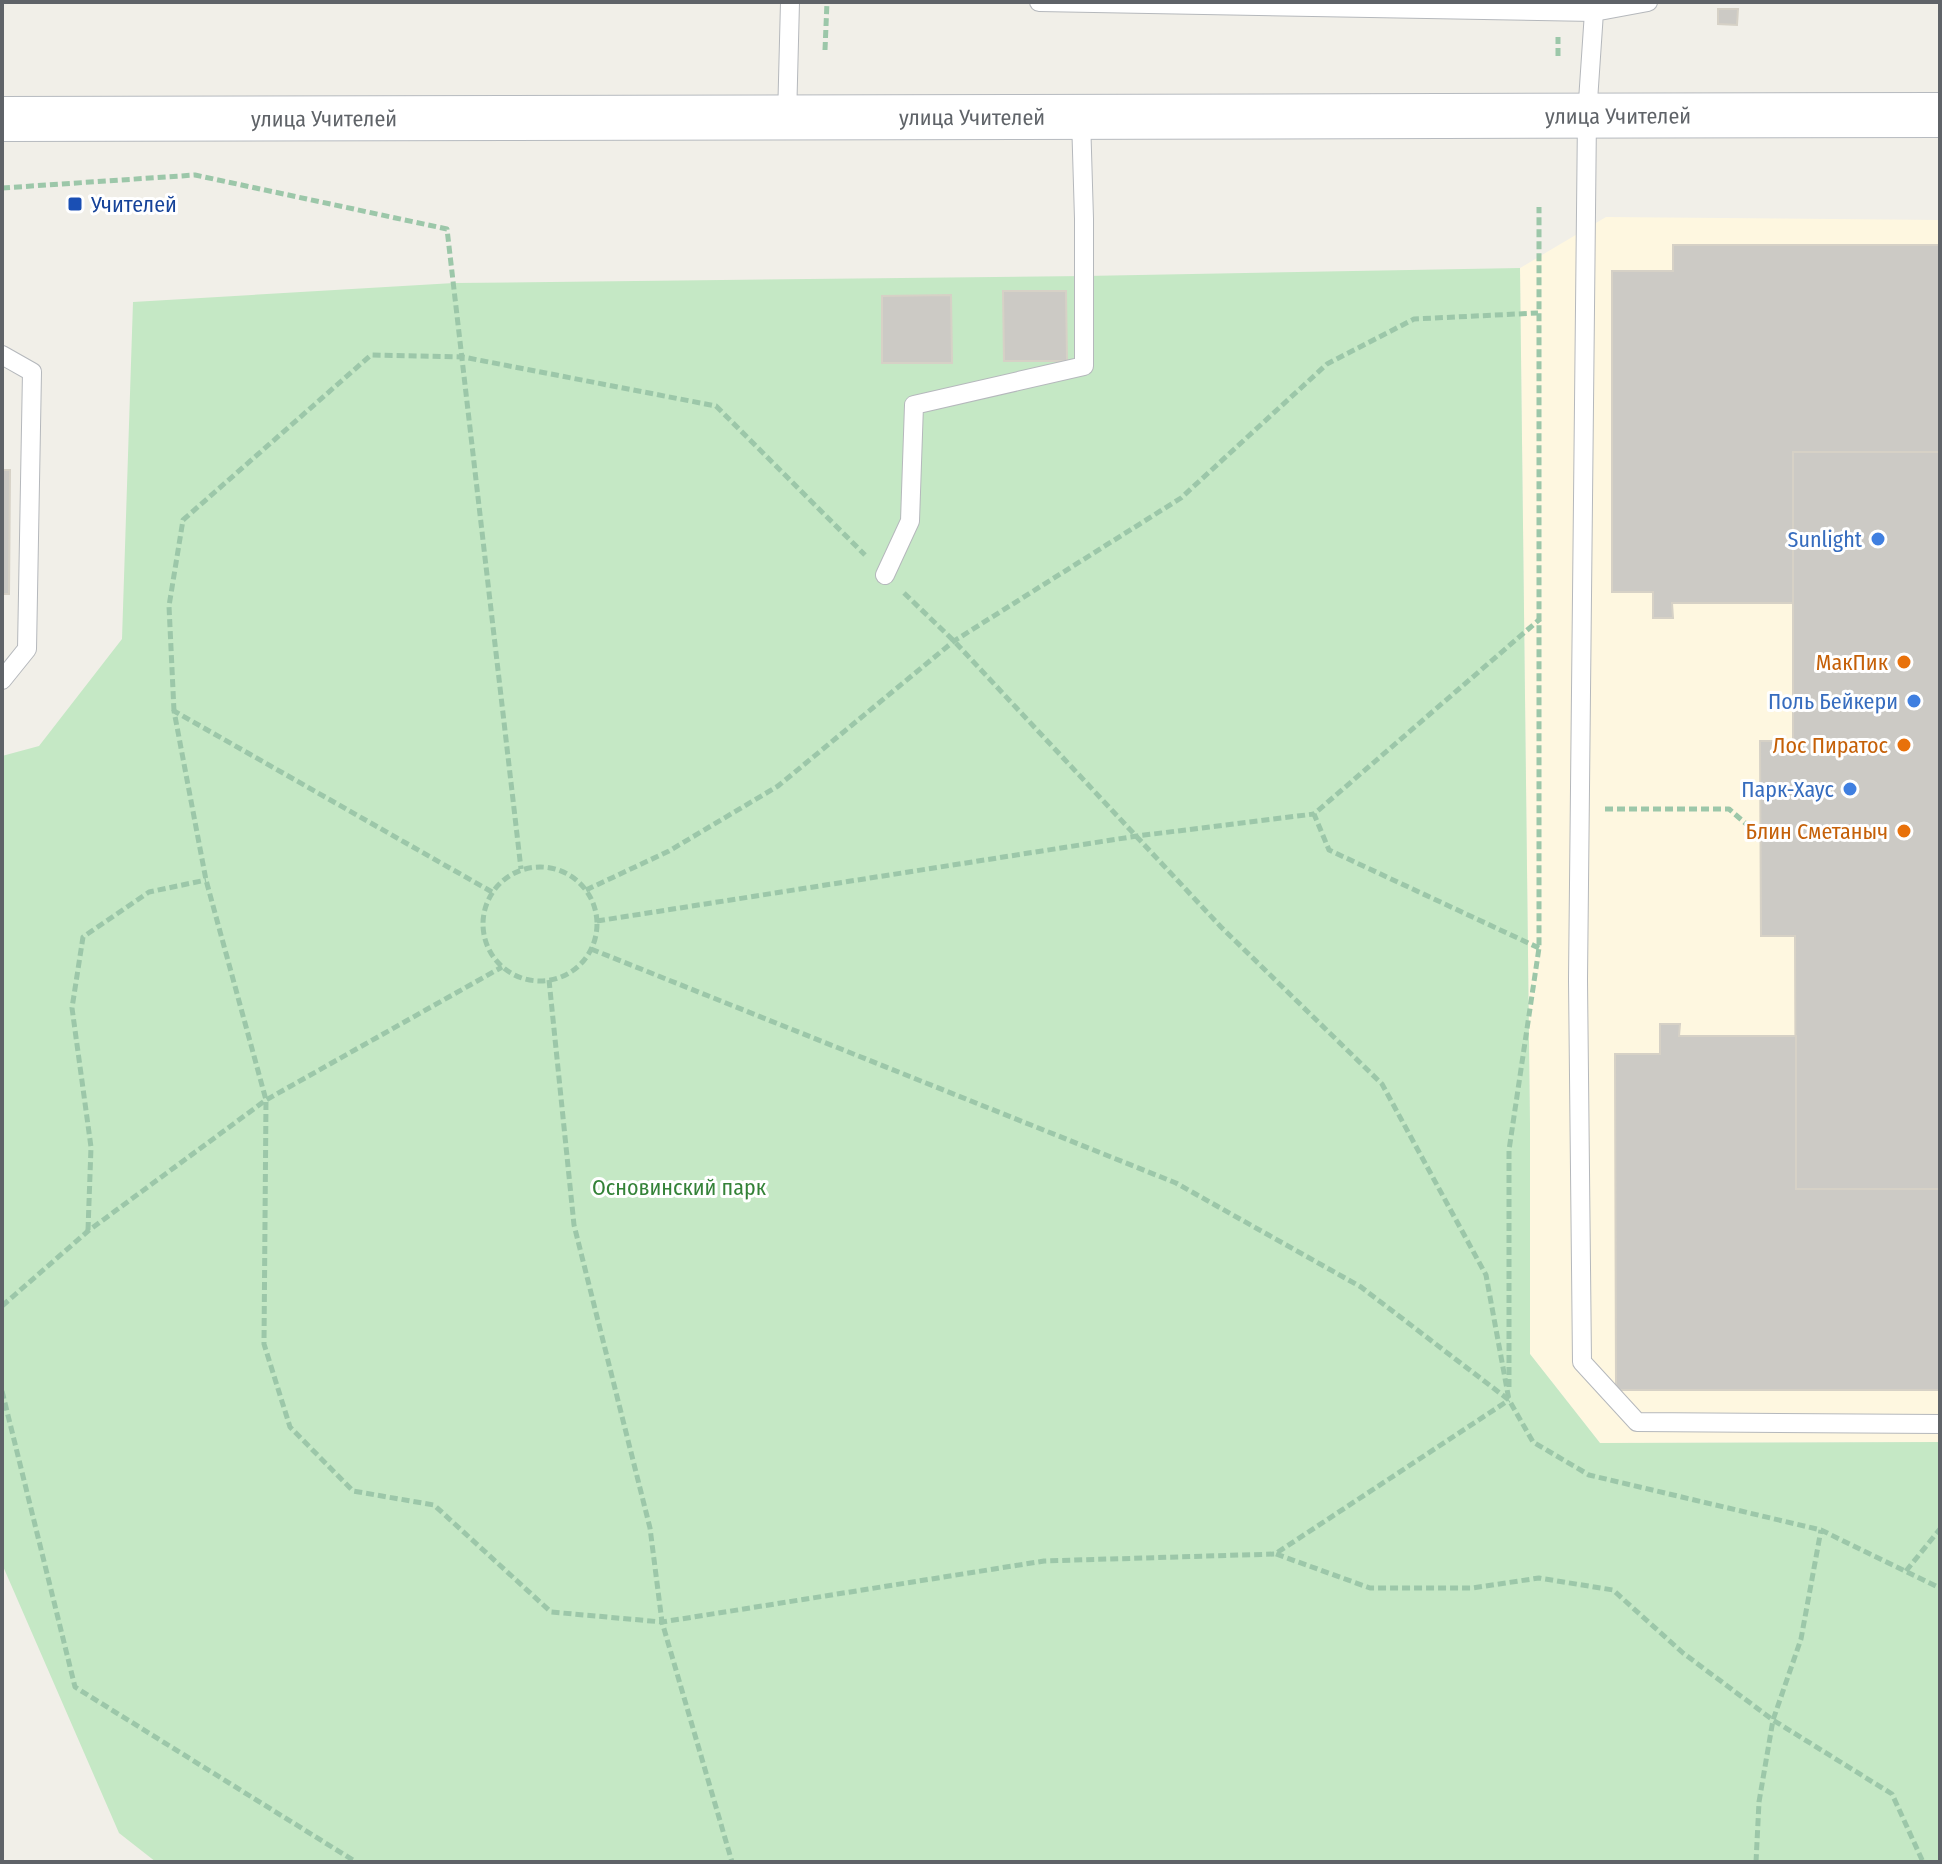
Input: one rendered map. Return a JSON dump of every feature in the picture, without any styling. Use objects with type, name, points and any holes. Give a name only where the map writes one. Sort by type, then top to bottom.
[{"type":"main road","name":"улица Учителей","points":[[2,119],[1940,115]]},
{"type":"lane","points":[[787,119],[790,2]]},
{"type":"lane","points":[[1039,2],[1594,12],[1648,2]]},
{"type":"lane","points":[[1594,12],[1587,116],[1578,980],[1582,1362],[1637,1422],[1940,1424]]},
{"type":"lane","points":[[885,575],[910,521],[914,405],[1084,366],[1081,118]]},
{"type":"lane","points":[[2,355],[32,372],[27,649],[2,680]]},
{"type":"path","points":[[825,50],[827,2]]},
{"type":"path","points":[[2,188],[195,175],[447,229],[521,869]]},
{"type":"path","points":[[1509,1400],[1509,1150],[1539,948],[1539,207]]},
{"type":"path","points":[[586,890],[669,851],[778,786],[954,641],[1181,498],[1327,364],[1414,319],[1538,313]]},
{"type":"path","points":[[1923,1862],[1892,1794],[1773,1720],[1683,1653],[1613,1590],[1539,1578],[1472,1588],[1370,1588],[1275,1554],[1044,1561],[662,1622],[551,1612],[434,1505],[353,1491],[290,1427],[264,1344],[266,1100],[206,880],[174,711],[169,606],[183,520],[371,355],[463,357],[716,406],[954,641],[1221,927],[1382,1084],[1486,1275],[1509,1400],[1533,1442],[1589,1475],[1821,1530],[1940,1588]]},
{"type":"path","points":[[597,921],[1137,836],[1314,814],[1540,619]]},
{"type":"path","points":[[174,711],[492,892]]},
{"type":"path","points":[[1540,809],[1729,809],[1760,836]]},
{"type":"path","points":[[1314,814],[1329,850],[1539,948]]},
{"type":"path","points":[[539,866],[573,877],[586,890],[597,921],[591,949],[580,964],[566,975],[532,981],[502,967],[492,955],[482,923],[492,892],[504,878],[521,869],[539,866]]},
{"type":"path","points":[[88,1231],[91,1147],[72,1008],[83,937],[149,892],[206,880]]},
{"type":"path","points":[[591,949],[1176,1183],[1361,1287],[1509,1400]]},
{"type":"path","points":[[2,1306],[88,1231],[266,1100],[502,967]]},
{"type":"path","points":[[549,980],[574,1225],[650,1528],[662,1622],[732,1862]]},
{"type":"path","points":[[2,1391],[75,1687],[356,1862]]},
{"type":"path","points":[[1275,1554],[1509,1400]]},
{"type":"path","points":[[1906,1571],[1940,1529]]},
{"type":"path","points":[[1756,1862],[1759,1802],[1773,1720],[1801,1639],[1821,1530]]},
{"type":"shaded area","points":[[1606,217],[1940,220],[1940,1442],[1600,1443],[1530,1354],[1520,268]]},
{"type":"green space","name":"Основинский парк","points":[[1520,268],[1530,1354],[1600,1443],[1940,1442],[1940,1862],[156,1862],[119,1833],[2,1564],[2,756],[39,746],[122,639],[133,302],[454,283]]},
{"type":"building","points":[[1718,9],[1738,9],[1737,25],[1718,24]]},
{"type":"building","points":[[1673,245],[1940,245],[1940,452],[1793,452],[1793,603],[1672,603],[1673,618],[1653,618],[1653,592],[1612,592],[1612,271],[1673,271]]},
{"type":"building","points":[[1003,291],[1066,291],[1067,361],[1004,361]]},
{"type":"building","points":[[951,295],[952,363],[882,363],[882,296]]},
{"type":"building","name":"Парк-Хаус","points":[[1793,452],[1940,452],[1940,1189],[1796,1189],[1795,936],[1761,936],[1760,741],[1793,741]]},
{"type":"building","points":[[2,470],[10,470],[9,594],[2,594]]},
{"type":"building","points":[[1660,1024],[1680,1024],[1679,1036],[1796,1036],[1796,1189],[1940,1189],[1940,1390],[1616,1390],[1615,1054],[1660,1054]]},
{"type":"place","name":"Учителей","points":[[75,204]]},
{"type":"place","name":"Sunlight","points":[[1878,539]]},
{"type":"place","name":"МакПик","points":[[1904,662]]},
{"type":"place","name":"Поль Бейкери","points":[[1914,701]]},
{"type":"place","name":"Лос Пиратос","points":[[1904,745]]},
{"type":"place","name":"Парк-Хаус","points":[[1850,789]]},
{"type":"place","name":"Блин Сметаныч","points":[[1904,831]]}]
